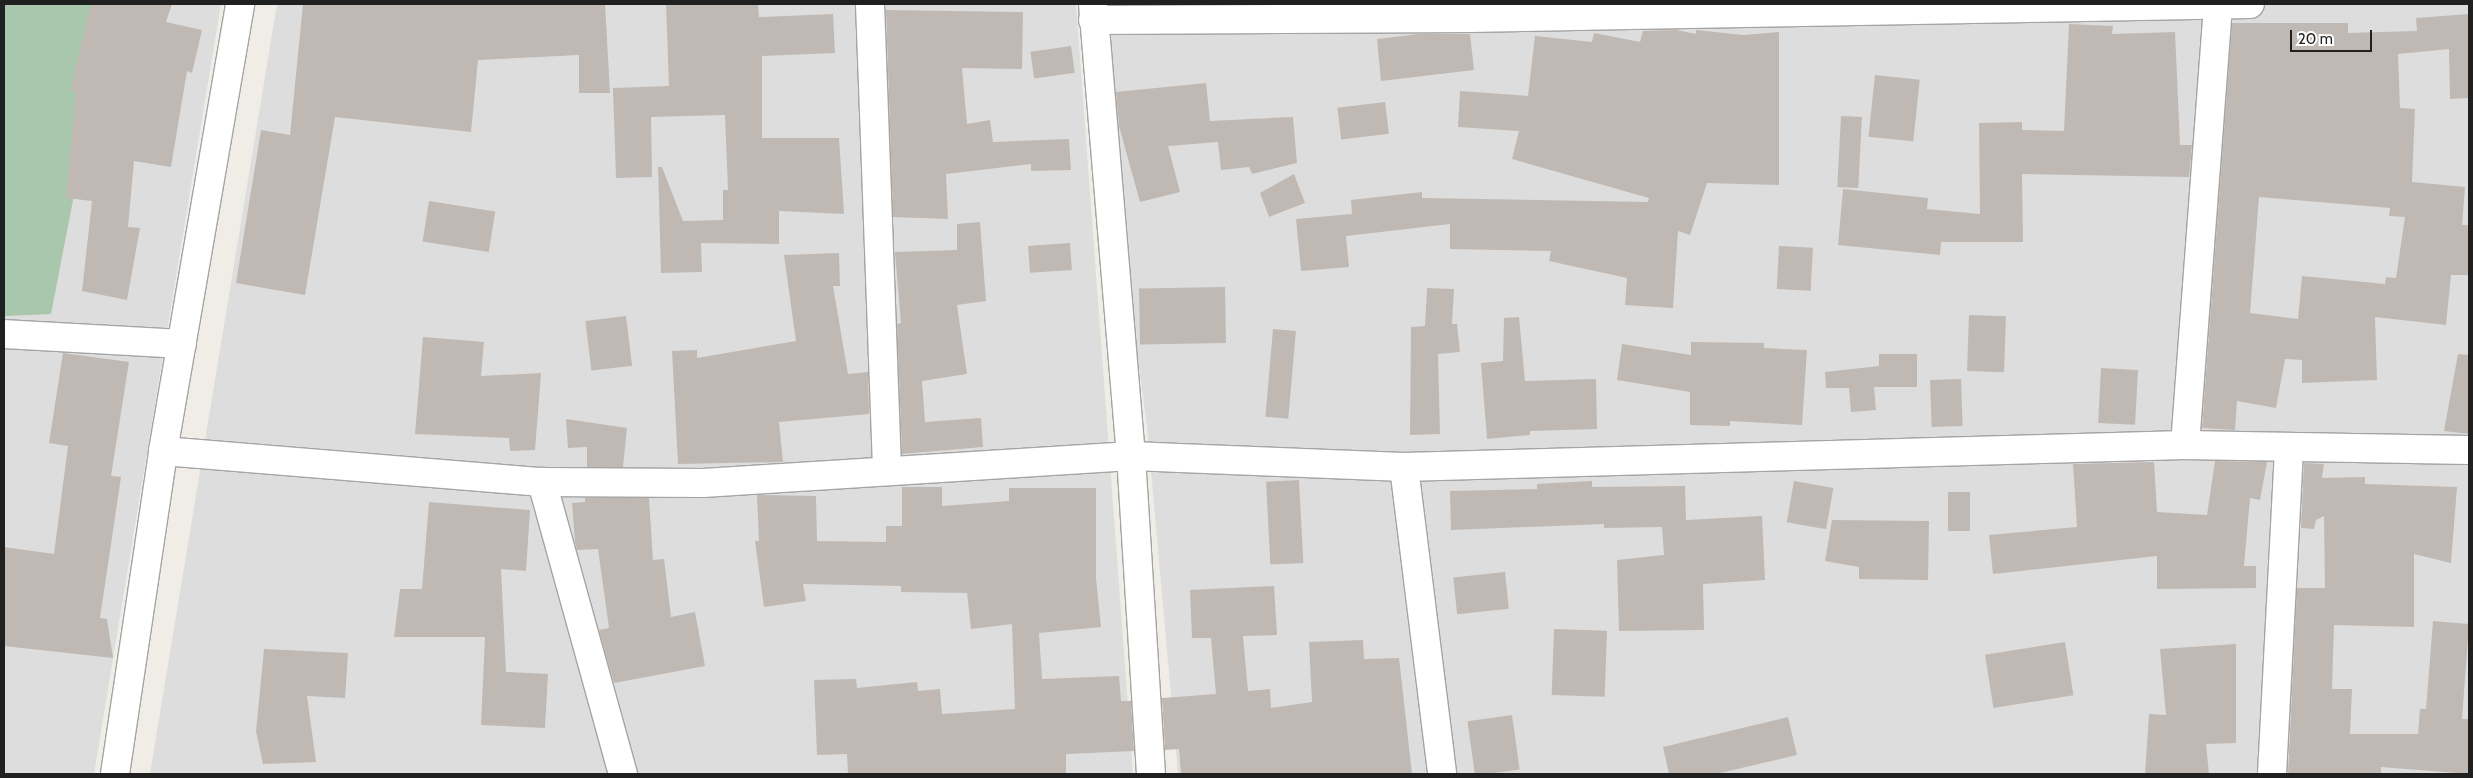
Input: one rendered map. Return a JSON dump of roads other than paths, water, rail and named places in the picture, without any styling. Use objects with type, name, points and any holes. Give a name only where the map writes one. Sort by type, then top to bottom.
[{"type":"street","points":[[115,774],[163,451],[240,4]]},
{"type":"street","points":[[870,4],[887,471]]},
{"type":"street","points":[[2185,445],[2218,4]]},
{"type":"street","points":[[1151,774],[1131,456],[1093,12],[1469,11],[2250,4]]},
{"type":"street","points":[[4,334],[182,344]]},
{"type":"street","points":[[163,451],[542,482],[703,483],[1131,456],[1404,468],[2185,445],[2289,450],[2469,450]]},
{"type":"street","points":[[2272,774],[2289,450]]},
{"type":"street","points":[[1404,468],[1442,774]]},
{"type":"street","points":[[542,482],[623,774]]}]
